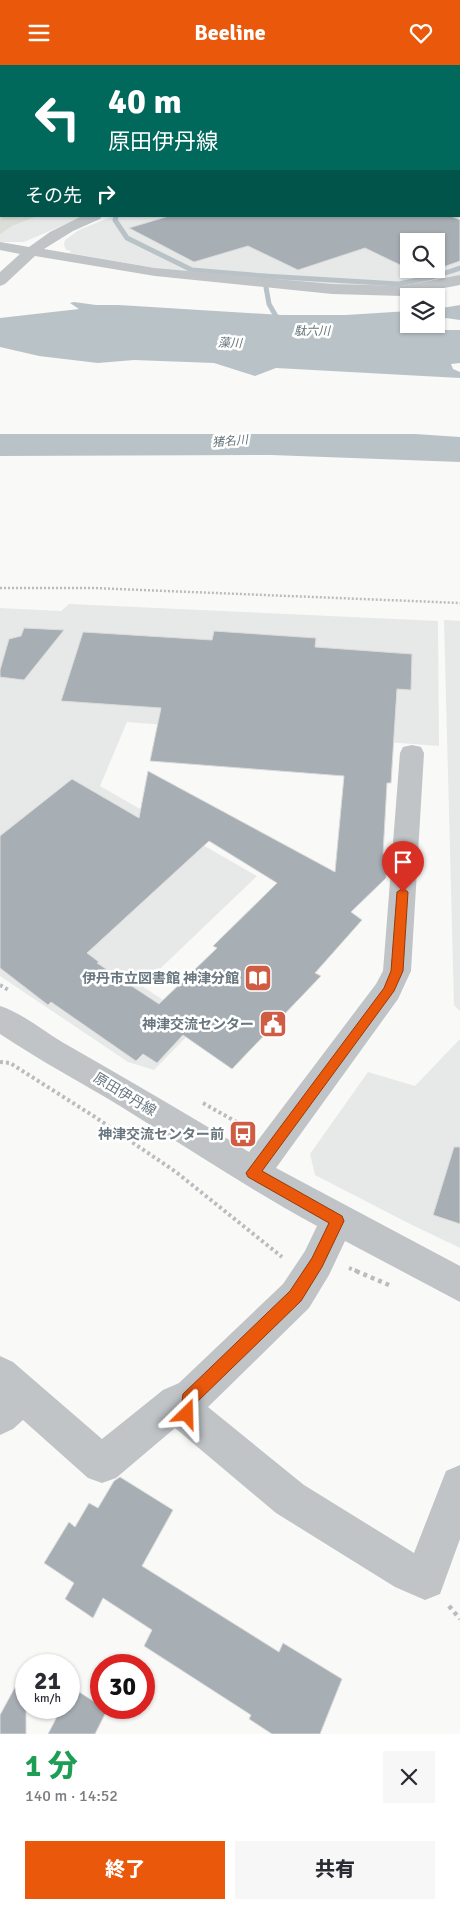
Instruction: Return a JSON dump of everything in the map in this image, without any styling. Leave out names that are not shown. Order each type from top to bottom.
[{"type":"street","points":[[0,281],[32,251],[62,231],[93,217]]},
{"type":"street","points":[[0,246],[185,276],[332,289],[402,291],[460,281]]},
{"type":"street","points":[[253,1173],[388,991],[397,971],[412,753]]},
{"type":"street","name":"原田伊丹線","points":[[0,1018],[34,1041],[130,1096],[253,1173],[337,1221],[460,1285]]},
{"type":"street","points":[[7,1395],[102,1464],[176,1403],[188,1400],[296,1296],[317,1263],[337,1221]]},
{"type":"street","points":[[188,1400],[187,1414],[290,1499],[409,1573],[425,1579],[460,1485]]},
{"type":"path","points":[[0,588],[93,588],[460,603]]},
{"type":"path","points":[[0,1063],[10,1063],[96,1117],[176,1172],[284,1259],[354,1269],[398,1289]]},
{"type":"shaded area","points":[[0,217],[83,217],[24,242],[0,242]]},
{"type":"shaded area","points":[[0,217],[34,217],[12,226],[0,234]]},
{"type":"shaded area","points":[[111,217],[459,217],[460,275],[411,287],[385,289],[178,272],[69,253],[71,251],[66,250],[65,240],[79,230]]},
{"type":"shaded area","points":[[69,604],[438,621],[439,746],[127,722],[100,786],[257,876],[142,986],[199,1024],[154,1070],[128,1062],[0,976],[0,608],[61,611]]},
{"type":"shaded area","points":[[444,620],[460,621],[460,1011],[454,1005]]},
{"type":"shaded area","points":[[460,1039],[460,1248],[315,1175],[310,1154],[368,1072],[415,1086]]},
{"type":"water","points":[[70,303],[282,315],[346,315],[400,312],[400,333],[445,333],[445,330],[460,330],[460,363],[451,364],[453,369],[460,372],[460,378],[276,368],[255,376],[214,363],[134,360],[98,363],[39,356],[0,347],[0,318],[79,309]]},
{"type":"water","points":[[460,305],[460,320],[445,318],[445,308]]},
{"type":"water","name":"猪名川","points":[[0,434],[415,434],[460,437],[460,462],[271,455],[0,456]]},
{"type":"building","points":[[166,217],[453,217],[460,220],[460,261],[445,266],[445,233],[400,233],[400,265],[365,248],[298,270],[248,246],[194,262],[129,228]]},
{"type":"building","points":[[24,628],[64,630],[24,680],[0,677],[0,670],[9,639],[21,636]]},
{"type":"building","points":[[214,631],[316,638],[315,647],[412,654],[411,690],[397,689],[391,783],[387,783],[383,854],[387,855],[386,878],[351,912],[362,920],[315,973],[321,976],[232,1069],[183,1035],[157,1063],[143,1054],[136,1061],[51,1002],[48,1005],[0,968],[0,836],[72,779],[139,818],[148,771],[335,872],[344,776],[150,761],[161,708],[61,701],[83,632],[212,640]],"holes":[[[209,841],[277,883],[213,946],[217,948],[159,1004],[97,963],[99,962],[87,953]]]},
{"type":"building","points":[[454,1147],[460,1147],[460,1224],[433,1215]]},
{"type":"building","points":[[120,1477],[173,1510],[142,1566],[279,1652],[283,1643],[342,1679],[320,1734],[272,1734],[249,1719],[251,1715],[144,1646],[152,1630],[103,1598],[93,1618],[65,1599],[74,1583],[44,1563],[69,1522],[75,1527],[89,1503],[98,1508],[114,1481]]},
{"type":"building","points":[[15,1687],[15,1719],[26,1719],[26,1734],[0,1734],[0,1715]]},
{"type":"building","points":[[80,1693],[90,1699],[90,1719],[102,1719],[95,1734],[48,1734],[56,1719],[80,1719]]},
{"type":"waterway","points":[[116,217],[115,220],[127,238],[192,270],[264,276]]},
{"type":"waterway","points":[[264,276],[399,284],[433,277],[460,268]]},
{"type":"waterway","points":[[264,276],[269,304],[281,325]]},
{"type":"place","name":"伊丹市立図書館 神津分館","points":[[258,978]]},
{"type":"place","name":"神津交流センター","points":[[273,1024]]},
{"type":"place","name":"神津交流センター前","points":[[243,1134]]},
{"type":"route","points":[[187,1414],[188,1400],[296,1296],[317,1263],[337,1221],[253,1173],[394,981],[397,971],[403,892]]},
{"type":"water label","name":"駄六川","points":[[312,331]]},
{"type":"water label","name":"藻川","points":[[230,343]]}]
